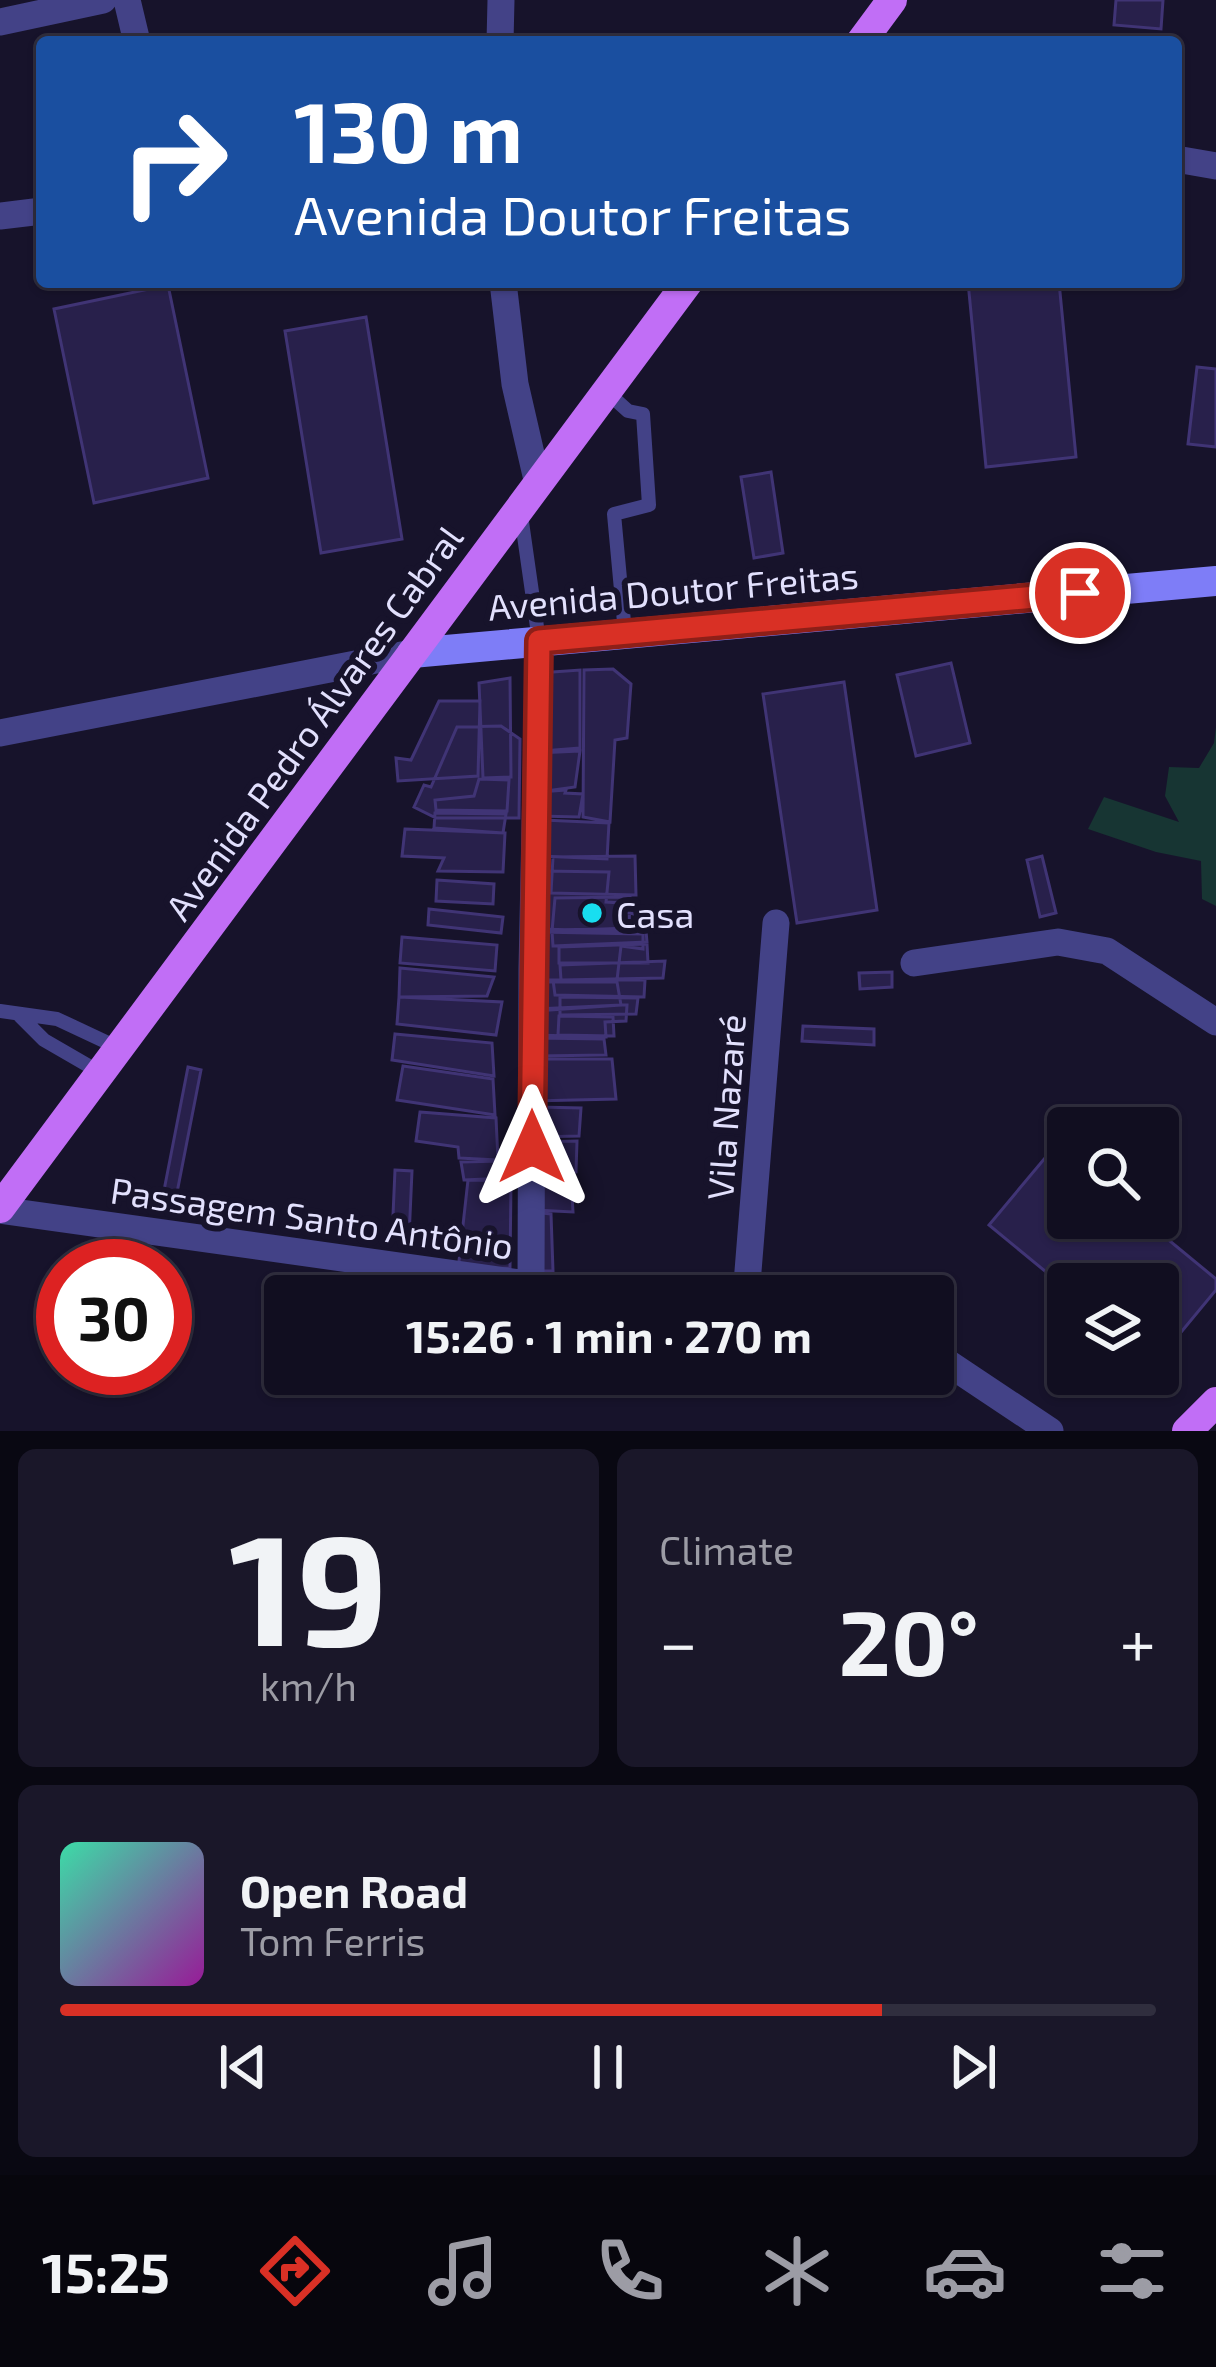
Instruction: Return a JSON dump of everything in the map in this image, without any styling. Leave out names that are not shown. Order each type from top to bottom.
[{"type":"main road","points":[[865,36],[892,0]]},
{"type":"main road","name":"Avenida Pedro Álvares Cabral","points":[[0,1209],[684,288]]},
{"type":"main road","name":"Avenida Doutor Freitas","points":[[412,653],[1216,581]]},
{"type":"main road","points":[[1187,1431],[1216,1402]]},
{"type":"street","points":[[0,22],[103,0]]},
{"type":"street","points":[[128,0],[136,36]]},
{"type":"street","points":[[500,0],[500,36]]},
{"type":"street","points":[[1182,160],[1216,166]]},
{"type":"street","points":[[0,216],[36,212]]},
{"type":"street","points":[[503,288],[529,497]]},
{"type":"street","points":[[531,1275],[539,641]]},
{"type":"street","name":"Avenida Doutor Freitas","points":[[0,733],[412,653]]},
{"type":"street","name":"Vila Nazaré","points":[[748,1275],[776,923]]},
{"type":"street","points":[[914,963],[1058,942],[1107,951],[1216,1022]]},
{"type":"street","name":"Passagem Santo Antônio","points":[[0,1209],[461,1275]]},
{"type":"street","points":[[954,1367],[1050,1431]]},
{"type":"lane","points":[[608,393],[628,411],[643,414],[649,505],[614,514],[626,634]]},
{"type":"lane","points":[[529,497],[539,641]]},
{"type":"lane","points":[[0,1011],[57,1019],[111,1061]]},
{"type":"lane","points":[[18,1014],[44,1040],[111,1061]]},
{"type":"green space","points":[[1216,727],[1216,906],[1202,899],[1201,861],[1156,852],[1088,829],[1104,797],[1179,822],[1165,796],[1169,767],[1199,768],[1214,743]]},
{"type":"building","points":[[1116,0],[1163,0],[1161,29],[1114,25]]},
{"type":"building","points":[[169,288],[208,478],[94,503],[54,309]]},
{"type":"building","points":[[969,288],[1060,288],[1076,457],[986,467]]},
{"type":"building","points":[[366,317],[402,539],[321,553],[285,331]]},
{"type":"building","points":[[1197,367],[1216,369],[1216,447],[1188,444]]},
{"type":"building","points":[[771,472],[783,553],[754,558],[741,477]]},
{"type":"building","points":[[951,663],[970,743],[916,756],[897,675]]},
{"type":"building","points":[[613,669],[631,684],[627,738],[615,740],[610,822],[583,817],[584,670]]},
{"type":"building","points":[[580,670],[580,748],[542,751],[539,673]]},
{"type":"building","points":[[510,678],[511,777],[483,778],[479,683]]},
{"type":"building","points":[[844,682],[877,910],[797,923],[763,694]]},
{"type":"building","points":[[439,701],[480,701],[478,776],[398,781],[396,758],[411,760]]},
{"type":"building","points":[[501,726],[520,739],[519,818],[436,818],[414,807],[424,785],[431,787],[457,727]]},
{"type":"building","points":[[580,751],[575,787],[539,792],[537,753]]},
{"type":"building","points":[[479,779],[509,780],[507,811],[436,810],[435,800],[474,796]]},
{"type":"building","points":[[539,792],[583,794],[579,817],[538,816]]},
{"type":"building","points":[[435,813],[506,814],[503,833],[434,828]]},
{"type":"building","points":[[543,820],[609,823],[607,859],[541,856]]},
{"type":"building","points":[[405,829],[505,833],[503,872],[438,871],[444,858],[402,856]]},
{"type":"building","points":[[635,856],[636,895],[551,893],[553,857]]},
{"type":"building","points":[[1042,856],[1056,913],[1040,917],[1027,860]]},
{"type":"building","points":[[542,871],[609,872],[606,902],[637,904],[634,914],[624,912],[621,931],[536,929]]},
{"type":"building","points":[[437,880],[494,884],[493,904],[436,901]]},
{"type":"building","name":"Casa","points":[[630,897],[629,928],[552,931],[555,898]]},
{"type":"building","points":[[429,909],[503,917],[501,933],[428,925]]},
{"type":"building","points":[[634,928],[634,932],[646,931],[647,942],[553,946],[552,931]]},
{"type":"building","points":[[537,932],[643,934],[643,949],[621,946],[617,980],[535,980]]},
{"type":"building","points":[[402,937],[497,945],[495,971],[400,963]]},
{"type":"building","points":[[647,944],[648,963],[559,963],[559,947]]},
{"type":"building","points":[[665,961],[663,978],[561,980],[560,965]]},
{"type":"building","points":[[400,968],[494,977],[487,996],[399,997]]},
{"type":"building","points":[[892,972],[892,987],[860,989],[859,973]]},
{"type":"building","points":[[553,980],[645,980],[644,997],[555,995]]},
{"type":"building","points":[[535,982],[617,982],[621,1005],[536,1009]]},
{"type":"building","points":[[399,997],[502,1002],[496,1035],[397,1024]]},
{"type":"building","points":[[560,997],[638,998],[636,1014],[560,1015]]},
{"type":"building","points":[[627,1005],[626,1021],[605,1022],[606,1037],[535,1035],[536,1011]]},
{"type":"building","points":[[559,1016],[613,1017],[614,1036],[558,1035]]},
{"type":"building","points":[[803,1026],[874,1029],[874,1045],[802,1041]]},
{"type":"building","points":[[395,1034],[492,1043],[494,1076],[392,1060]]},
{"type":"building","points":[[535,1038],[604,1039],[606,1055],[536,1056]]},
{"type":"building","points":[[532,1059],[612,1059],[616,1099],[532,1101]]},
{"type":"building","points":[[403,1066],[493,1079],[495,1115],[397,1100]]},
{"type":"building","points":[[188,1067],[201,1070],[173,1213],[160,1211]]},
{"type":"building","points":[[537,1107],[581,1108],[579,1136],[535,1137]]},
{"type":"building","points":[[420,1112],[496,1118],[498,1160],[459,1158],[458,1147],[416,1141]]},
{"type":"building","points":[[577,1141],[576,1172],[536,1176],[536,1142]]},
{"type":"building","points":[[1047,1156],[1047,1239],[1167,1239],[1216,1279],[1216,1290],[1179,1335],[1179,1263],[1047,1263],[1047,1273],[989,1225]]},
{"type":"building","points":[[503,1161],[506,1178],[464,1180],[461,1162]]},
{"type":"building","points":[[395,1170],[412,1171],[409,1238],[392,1238]]},
{"type":"building","points":[[571,1177],[573,1212],[535,1210],[536,1179]]},
{"type":"building","points":[[468,1180],[511,1181],[510,1268],[458,1270]]},
{"type":"building","points":[[533,1212],[551,1214],[553,1271],[535,1271]]},
{"type":"place","name":"Casa","points":[[592,913]]},
{"type":"route","points":[[532,1147],[539,641],[1080,593]]}]
